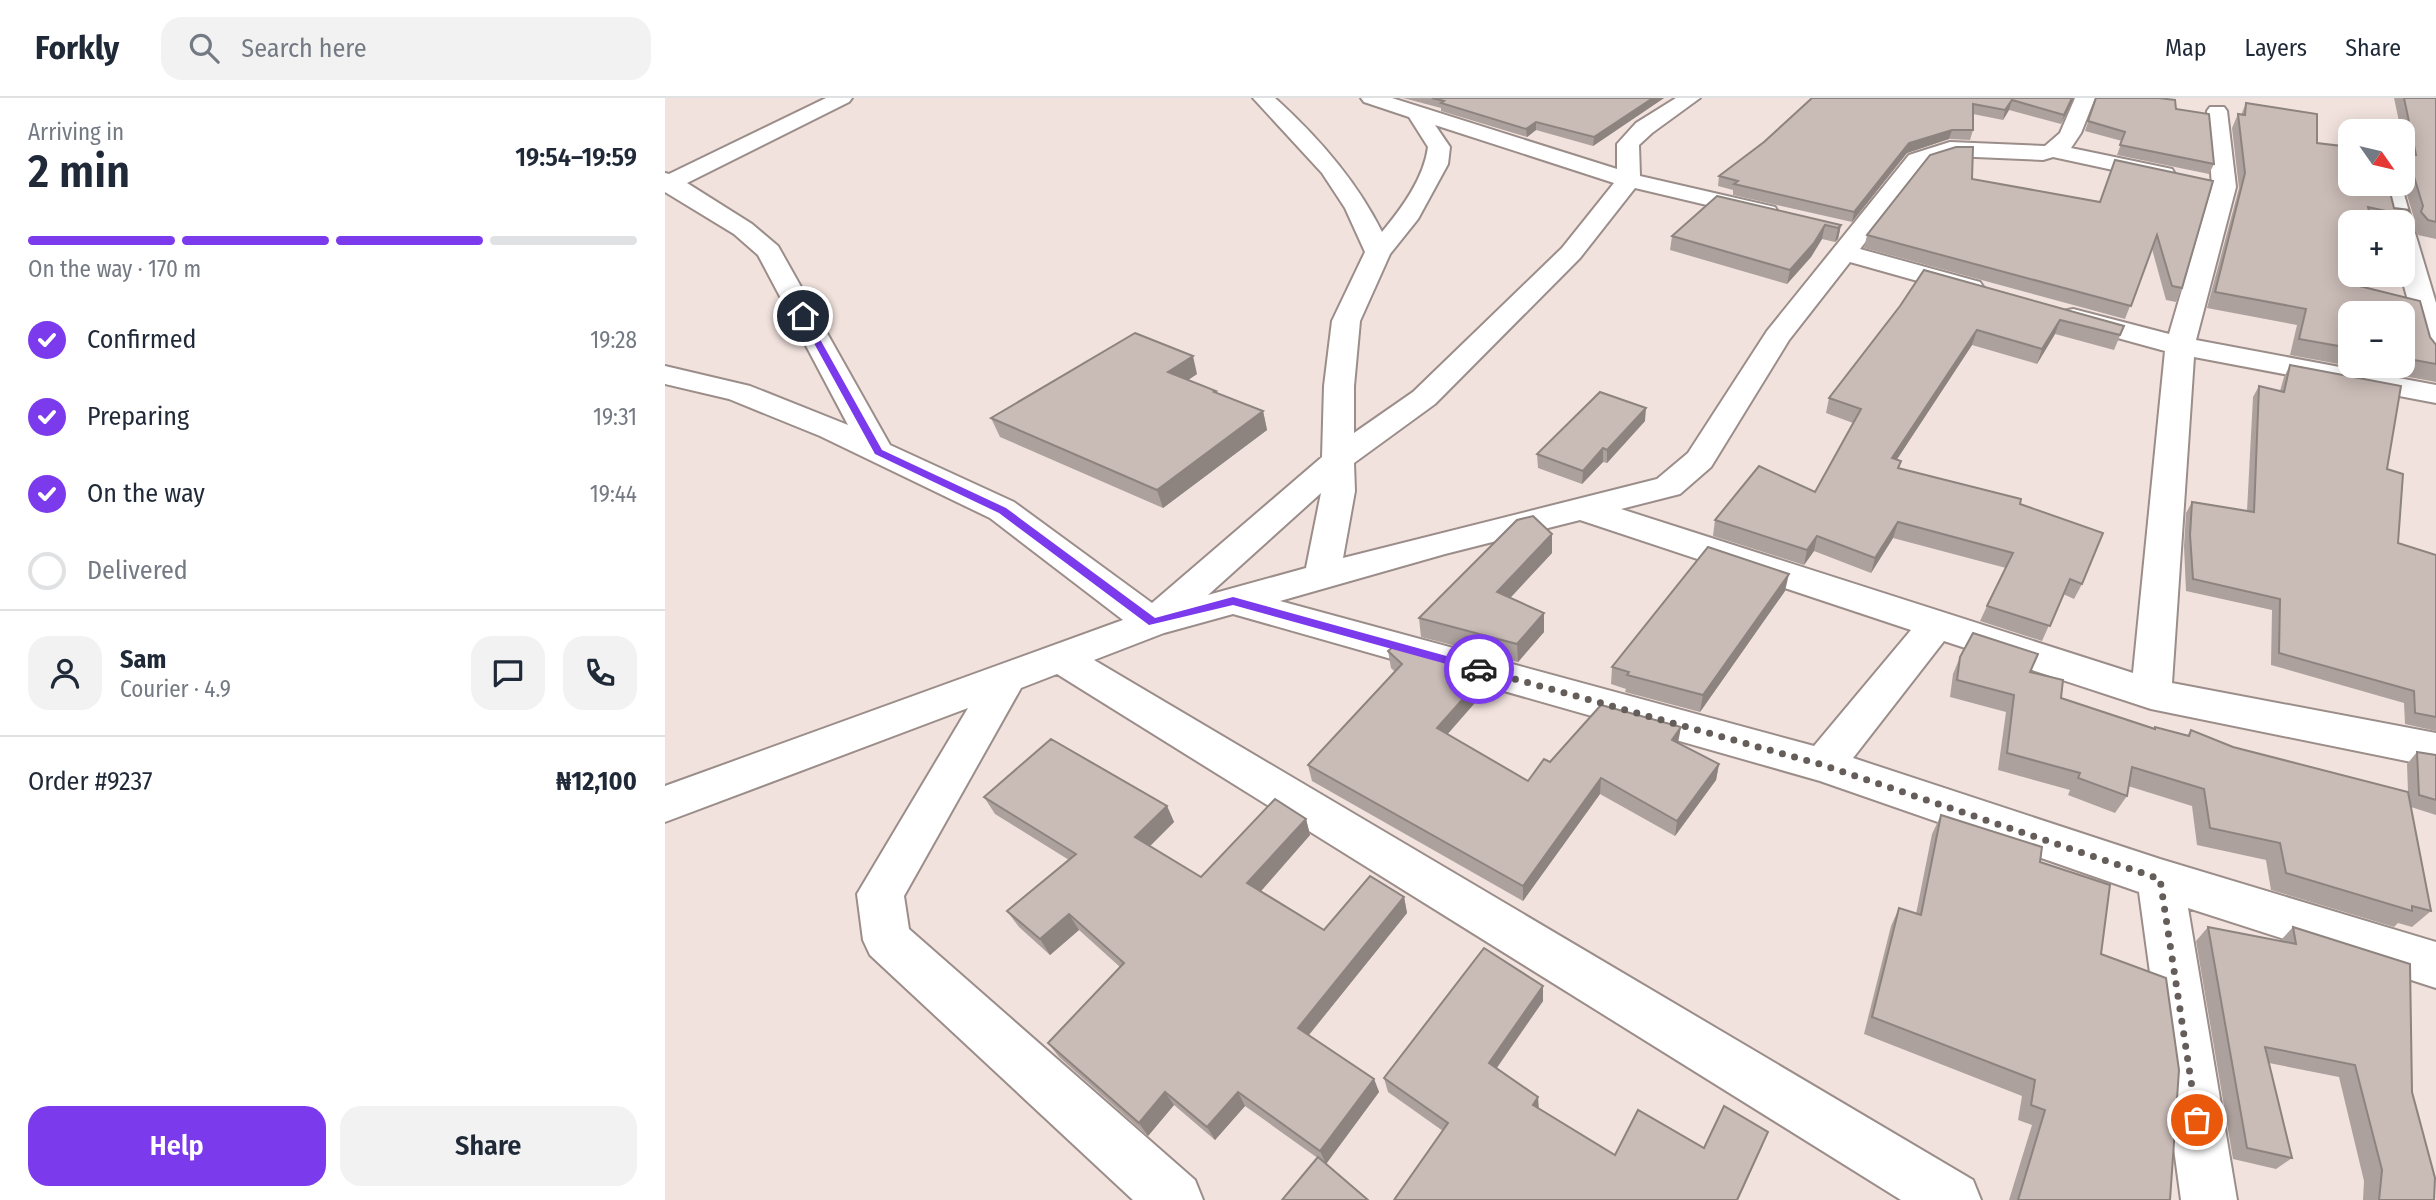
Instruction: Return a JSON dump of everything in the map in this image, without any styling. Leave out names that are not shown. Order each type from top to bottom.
[{"type":"street","points":[[667,182],[842,98]]},
{"type":"street","points":[[1263,98],[1287,120],[1346,185],[1368,224],[1378,252]]},
{"type":"street","points":[[1371,98],[1629,180],[1792,218]]},
{"type":"street","points":[[1153,623],[1338,460],[1424,398],[1571,253],[1629,180],[1628,144],[1644,128],[1690,98]]},
{"type":"street","points":[[2055,151],[2065,145],[2085,98]]},
{"type":"street","points":[[2151,694],[2180,346],[2224,187],[2217,111]]},
{"type":"street","points":[[1322,576],[1338,491],[1339,386],[1346,320],[1378,252],[1406,219],[1437,164],[1439,147],[1416,112]]},
{"type":"street","points":[[665,804],[1153,623],[1322,576],[1668,487],[1700,460],[1777,337],[1846,238],[1917,160],[1931,154],[1950,149],[2043,153],[2055,151],[2224,187]]},
{"type":"street","points":[[667,182],[743,229],[769,251],[878,452]]},
{"type":"street","points":[[1846,238],[1992,294]]},
{"type":"street","points":[[2415,276],[2436,352]]},
{"type":"street","points":[[2046,309],[2180,346],[2436,394]]},
{"type":"street","points":[[665,375],[739,392],[878,452],[1002,510],[1153,623]]},
{"type":"street","points":[[1580,508],[2151,694],[2436,750]]},
{"type":"street","points":[[1233,601],[1823,765],[2160,879],[2436,965]]},
{"type":"street","points":[[1823,765],[1935,625]]},
{"type":"street","points":[[1059,657],[1953,1200]]},
{"type":"street","points":[[1007,675],[880,894],[887,940],[1175,1200]]},
{"type":"street","points":[[2160,879],[2209,1200]]},
{"type":"building","points":[[1432,98],[1653,98],[1594,137],[1536,122],[1526,129]]},
{"type":"building","points":[[1812,98],[2072,98],[2064,115],[2012,100],[2005,110],[1973,104],[1973,130],[1952,130],[1909,143],[1854,212],[1734,184],[1738,181],[1719,176],[1764,142]]},
{"type":"building","points":[[2096,98],[2175,100],[2176,109],[2209,114],[2214,164],[2120,145],[2125,132],[2088,121]]},
{"type":"building","points":[[2404,98],[2436,98],[2436,222],[2428,220],[2421,212],[2423,206],[2415,180],[2415,119],[2408,119]]},
{"type":"building","points":[[2246,103],[2317,114],[2317,143],[2338,146],[2338,196],[2391,196],[2394,208],[2409,210],[2368,207],[2369,210],[2338,210],[2338,287],[2363,287],[2420,301],[2430,337],[2436,345],[2436,364],[2415,360],[2415,301],[2338,301],[2338,346],[2299,339],[2306,309],[2215,292],[2245,173],[2238,114],[2245,115]]},
{"type":"building","points":[[1956,147],[1973,147],[1972,179],[2100,202],[2115,160],[2213,181],[2182,288],[2172,286],[2157,235],[2131,306],[1867,235],[1930,155]]},
{"type":"building","points":[[1717,196],[1841,225],[1838,228],[1825,225],[1814,243],[1790,270],[1672,236]]},
{"type":"building","points":[[1924,270],[2124,326],[2120,335],[2060,320],[2042,349],[1977,330],[1892,458],[1901,461],[1898,468],[2021,499],[2020,504],[2103,533],[2082,584],[2070,579],[2050,626],[1987,606],[2013,553],[1898,522],[1875,558],[1817,536],[1807,550],[1715,520],[1759,466],[1815,492],[1861,409],[1829,398],[1900,306]]},
{"type":"building","points":[[1135,333],[1193,356],[1168,372],[1263,411],[1157,490],[991,418]]},
{"type":"building","points":[[2290,365],[2338,374],[2338,378],[2359,378],[2401,386],[2387,469],[2403,474],[2398,543],[2436,555],[2436,717],[2415,713],[2414,691],[2279,653],[2280,599],[2193,579],[2190,535],[2192,502],[2254,512],[2259,386],[2284,392]]},
{"type":"building","points":[[1600,392],[1646,408],[1607,450],[1603,448],[1583,471],[1537,454]]},
{"type":"building","points":[[1533,516],[1552,534],[1497,592],[1544,613],[1517,644],[1419,618],[1517,520]]},
{"type":"building","points":[[1708,547],[1789,574],[1703,695],[1627,675],[1629,672],[1612,667]]},
{"type":"building","points":[[1973,633],[2038,654],[2030,672],[2063,680],[2061,698],[2155,729],[2189,736],[2191,730],[2233,747],[2408,792],[2431,911],[2412,906],[2412,911],[2286,873],[2280,843],[2210,828],[2204,789],[2132,767],[2127,796],[2078,778],[2080,773],[2007,753],[2014,695],[1957,680],[1960,657]]},
{"type":"building","points":[[1393,647],[1486,673],[1437,728],[1528,781],[1544,759],[1550,762],[1601,705],[1681,727],[1672,740],[1719,764],[1677,821],[1601,778],[1523,886],[1308,765],[1402,664],[1388,651]]},
{"type":"building","points":[[1051,739],[1167,806],[1135,837],[1201,877],[1275,799],[1306,819],[1247,883],[1324,930],[1370,876],[1404,897],[1298,1028],[1374,1079],[1320,1151],[1238,1092],[1207,1127],[1165,1092],[1139,1123],[1048,1043],[1124,963],[1069,914],[1040,939],[1007,911],[1076,854],[984,797]]},
{"type":"building","points":[[2417,752],[2436,755],[2436,800],[2419,795]]},
{"type":"building","points":[[1941,815],[2042,847],[2040,862],[2110,885],[2101,954],[2166,978],[2179,1070],[2170,1200],[2018,1200],[2045,1110],[2031,1105],[2035,1080],[1872,1017],[1899,908],[1921,915]]},
{"type":"building","points":[[2208,927],[2296,944],[2293,927],[2410,964],[2412,1092],[2435,1178],[2434,1200],[2379,1200],[2382,1170],[2355,1065],[2265,1047],[2292,1158],[2247,1148]]},
{"type":"building","points":[[1484,948],[1543,986],[1489,1063],[1538,1097],[1533,1105],[1615,1155],[1638,1110],[1704,1148],[1724,1106],[1768,1132],[1737,1200],[1394,1200],[1448,1123],[1384,1078]]},
{"type":"building","points":[[1318,1157],[1368,1200],[1282,1200]]},
{"type":"way so far","points":[[1479,669],[1823,765],[2160,879],[2197,1120]]},
{"type":"route","points":[[803,316],[878,452],[1002,510],[1153,623],[1233,601],[1479,669]]}]
